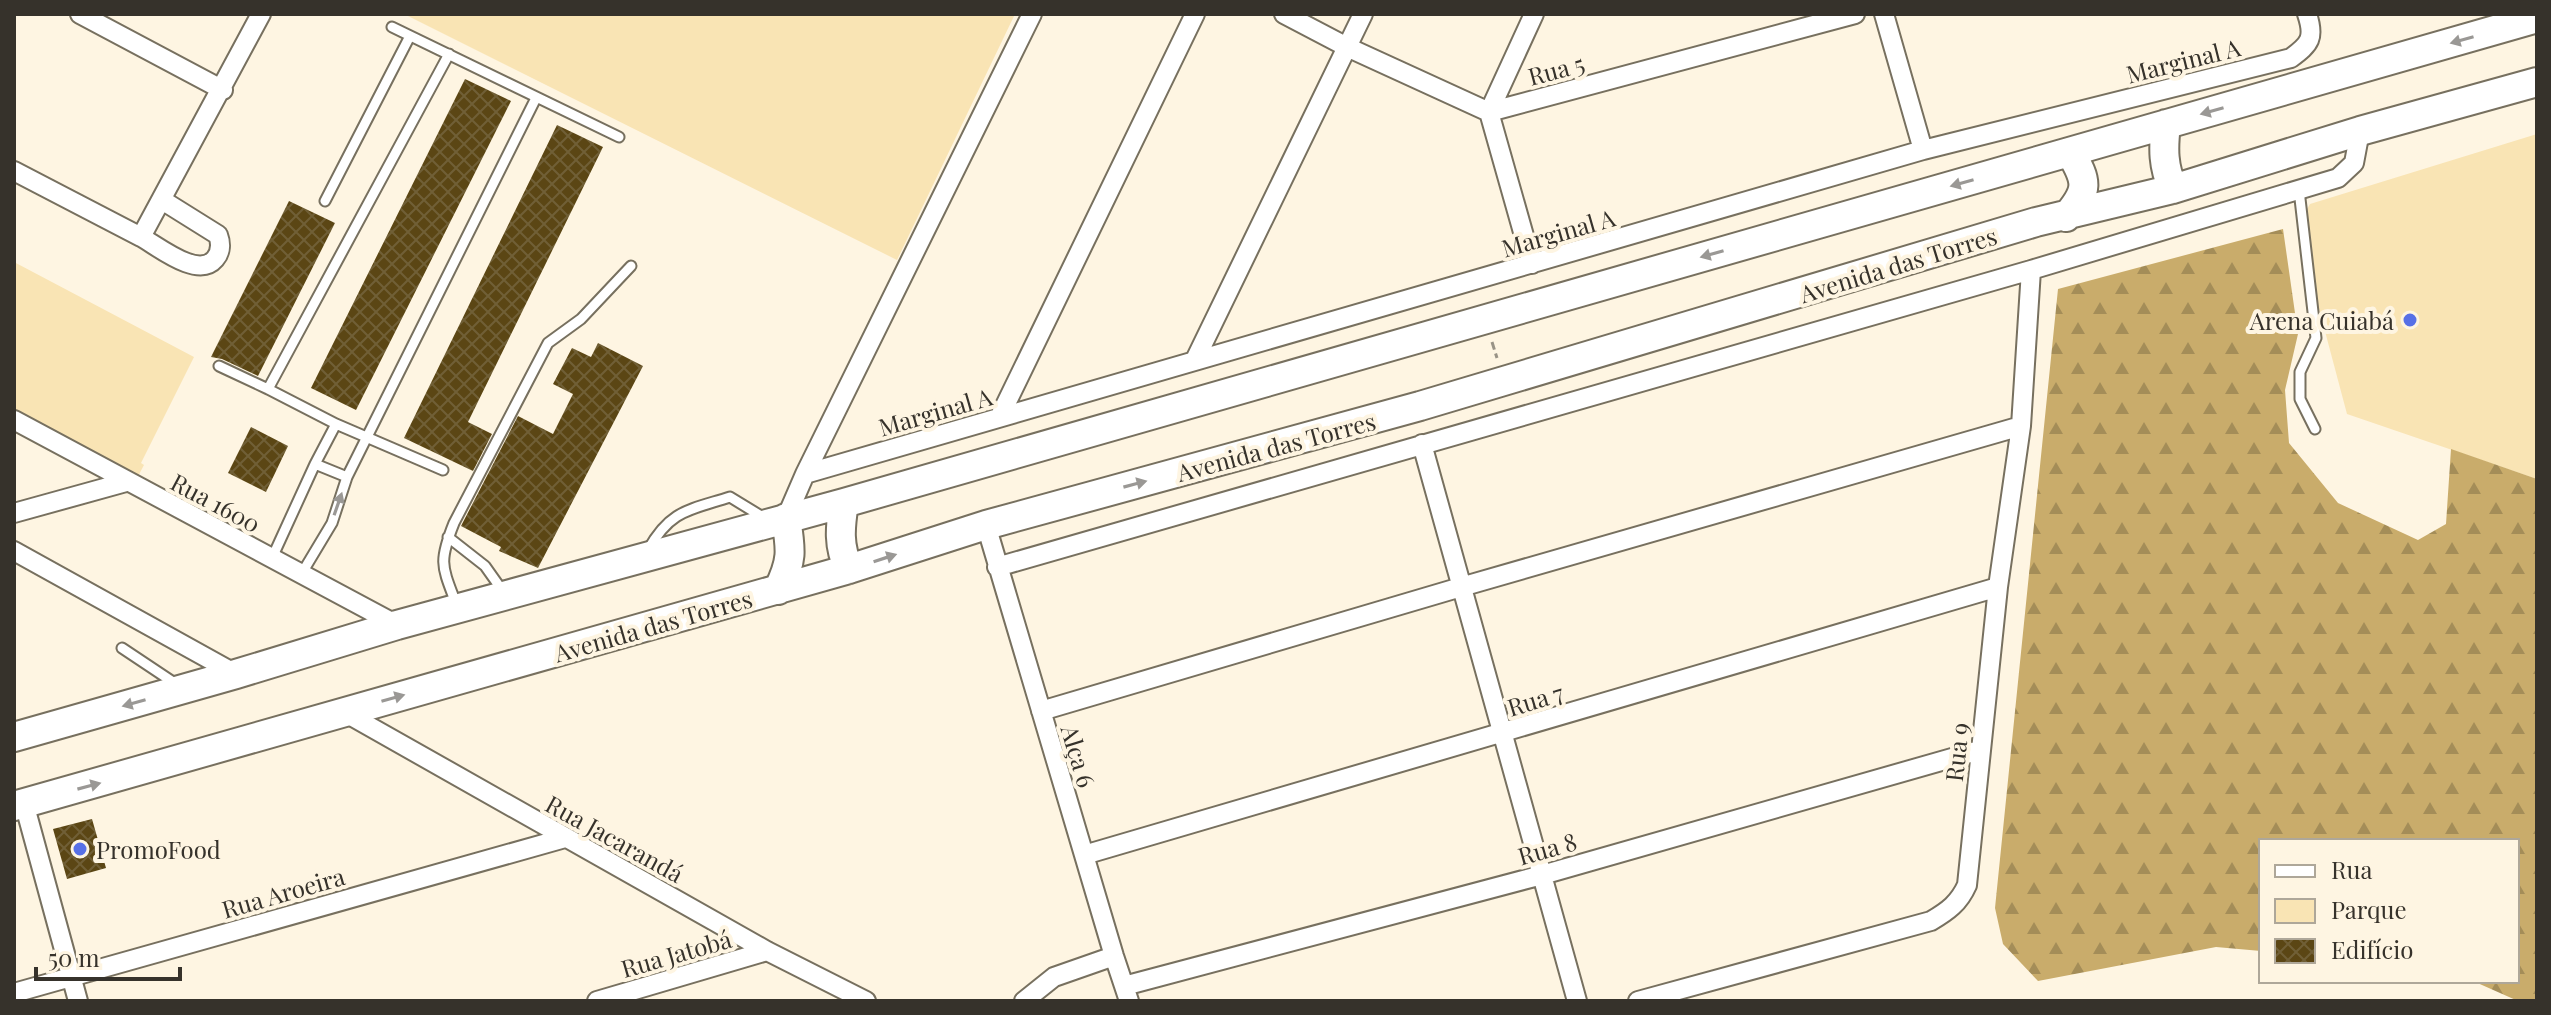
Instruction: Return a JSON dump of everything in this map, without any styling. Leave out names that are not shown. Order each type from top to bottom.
[{"type":"main road","points":[[14,737],[397,625],[844,503],[2537,18]]},
{"type":"main road","name":"Avenida das Torres","points":[[19,805],[778,590],[986,525],[1504,381],[2036,222],[2173,189],[2360,131],[2537,82]]},
{"type":"main road","points":[[2166,124],[2164,168],[2173,189]]},
{"type":"main road","points":[[2066,217],[2085,188],[2083,173],[2070,152]]},
{"type":"main road","points":[[844,503],[839,531],[841,550],[849,569]]},
{"type":"main road","points":[[778,520],[791,552],[778,590]]},
{"type":"street","points":[[80,14],[223,90]]},
{"type":"street","points":[[141,237],[223,90],[261,14]]},
{"type":"street","points":[[778,520],[805,474],[1032,14]]},
{"type":"street","points":[[1000,416],[1195,14]]},
{"type":"street","points":[[1284,14],[1347,47],[1489,112]]},
{"type":"street","points":[[1195,360],[1363,14]]},
{"type":"street","points":[[1532,264],[1489,112],[1534,14]]},
{"type":"street","name":"Rua 5","points":[[1489,112],[1855,14]]},
{"type":"street","points":[[1884,14],[1923,150]]},
{"type":"street","name":"Marginal A","points":[[805,474],[1923,150],[2291,58],[2307,46],[2310,22]]},
{"type":"street","points":[[997,567],[2031,270],[2338,178],[2354,163],[2360,131]]},
{"type":"street","points":[[14,171],[190,264],[201,267],[212,262],[218,254],[218,235],[162,200]]},
{"type":"street","name":"Rua 9","points":[[1638,1001],[1931,921],[1950,910],[1961,898],[1967,885],[1998,587],[2021,426],[2031,270]]},
{"type":"street","name":"Rua 1600","points":[[14,420],[397,625]]},
{"type":"street","points":[[1041,711],[2021,426]]},
{"type":"street","points":[[1422,444],[1577,1001]]},
{"type":"street","points":[[14,513],[126,482]]},
{"type":"street","name":"Alça 6","points":[[986,525],[1127,994]]},
{"type":"street","points":[[14,551],[236,674]]},
{"type":"street","name":"Rua 7","points":[[1084,855],[1998,587]]},
{"type":"street","name":"Rua Jacarandá","points":[[344,712],[767,951],[866,1001]]},
{"type":"street","name":"Rua 8","points":[[1127,994],[1980,750]]},
{"type":"street","points":[[19,805],[78,1001]]},
{"type":"street","name":"Rua Aroeira","points":[[14,993],[565,838]]},
{"type":"street","name":"Rua Jatobá","points":[[597,1001],[767,951]]},
{"type":"street","points":[[1024,1001],[1054,977],[1114,956]]},
{"type":"lane","points":[[392,27],[619,137]]},
{"type":"lane","points":[[325,201],[410,36]]},
{"type":"lane","points":[[268,389],[449,54]]},
{"type":"lane","points":[[302,573],[332,523],[347,477],[536,98]]},
{"type":"lane","points":[[2299,190],[2316,338],[2300,372],[2300,399],[2315,429]]},
{"type":"lane","points":[[458,608],[442,567],[448,537],[548,343],[581,319],[631,266]]},
{"type":"lane","points":[[219,366],[336,424],[443,470]]},
{"type":"lane","points":[[272,558],[336,424]]},
{"type":"lane","points":[[315,464],[347,477]]},
{"type":"lane","points":[[448,537],[485,566],[506,595]]},
{"type":"lane","points":[[122,648],[184,689]]},
{"type":"path","points":[[1485,319],[1504,381]]},
{"type":"green space","points":[[404,14],[1015,14],[897,260]]},
{"type":"green space","name":"Arena Cuiabá","points":[[2537,134],[2537,479],[2347,414],[2297,226],[2310,204]]},
{"type":"green space","points":[[2283,229],[2298,334],[2285,390],[2289,443],[2338,503],[2418,540],[2446,524],[2451,449],[2537,479],[2537,1001],[2518,1001],[2478,983],[2519,983],[2519,839],[2259,839],[2259,951],[2216,947],[2038,981],[2003,944],[1995,908],[2058,289]]},
{"type":"green space","points":[[14,262],[194,357],[141,463],[144,465],[135,482],[14,416]]},
{"type":"building","points":[[465,79],[511,101],[356,410],[311,388]]},
{"type":"building","points":[[557,125],[603,147],[468,422],[492,434],[473,471],[404,438]]},
{"type":"building","points":[[289,201],[335,223],[258,376],[211,357]]},
{"type":"building","points":[[598,343],[643,366],[538,568],[499,551],[501,547],[461,526],[518,416],[553,434],[573,394],[553,384],[572,348],[591,357]]},
{"type":"building","points":[[251,427],[288,446],[266,492],[228,473]]},
{"type":"building","name":"PromoFood","points":[[92,819],[106,868],[67,879],[53,829]]},
{"type":"place","name":"Arena Cuiabá","points":[[2410,320]]},
{"type":"place","name":"PromoFood","points":[[80,849]]}]
